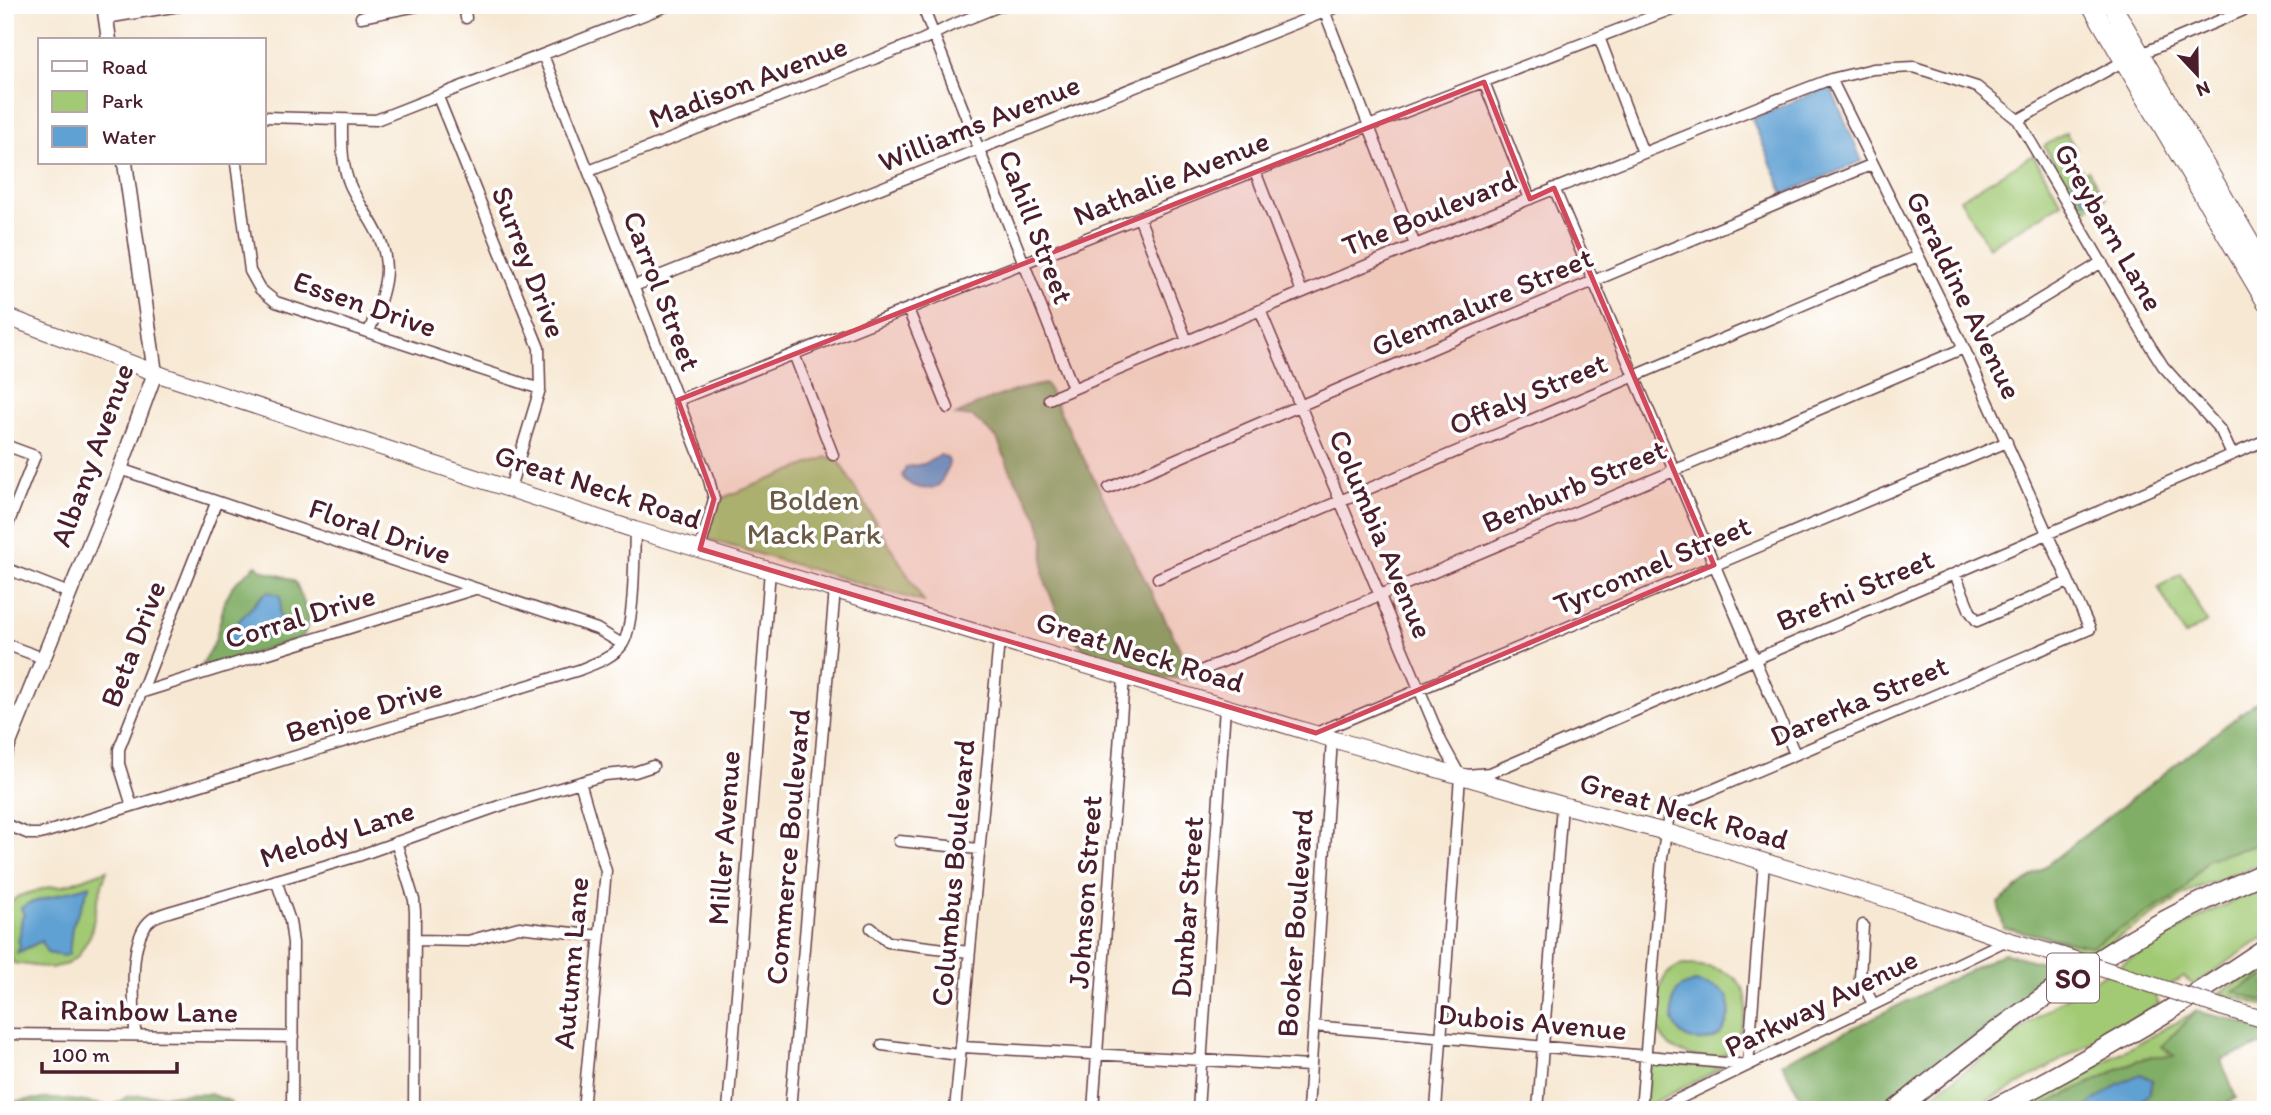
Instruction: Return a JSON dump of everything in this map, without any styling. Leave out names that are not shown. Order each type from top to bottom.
[{"type":"highway","name":"SO","points":[[1896,1110],[2001,1028],[2121,946],[2175,916],[2266,872]]},
{"type":"highway","name":"SO","points":[[1992,1110],[2122,1040],[2266,948]]},
{"type":"highway","points":[[2238,967],[2266,956]]},
{"type":"main road","points":[[2091,5],[2132,57],[2232,228],[2266,302]]},
{"type":"main road","points":[[2112,5],[2132,57]]},
{"type":"main road","points":[[2232,228],[2266,270]]},
{"type":"main road","name":"Great Neck Road","points":[[5,316],[155,373],[635,530],[1332,739],[1666,832],[1904,904],[2007,940],[2053,952],[2266,1020]]},
{"type":"street","points":[[109,38],[105,12],[185,5]]},
{"type":"street","points":[[361,17],[422,5]]},
{"type":"street","points":[[464,5],[466,18]]},
{"type":"street","points":[[266,117],[376,120],[670,5]]},
{"type":"street","name":"Cahill Street","points":[[922,5],[1073,388]]},
{"type":"street","name":"Madison Avenue","points":[[589,171],[1002,5]]},
{"type":"street","name":"Williams Avenue","points":[[634,286],[1323,9],[1342,5]]},
{"type":"street","name":"Nathalie Avenue","points":[[678,400],[1682,5]]},
{"type":"street","name":"Greybarn Lane","points":[[2232,455],[2221,431],[2163,366],[2018,120],[2132,57],[2256,5]]},
{"type":"street","points":[[1323,9],[1415,245]]},
{"type":"street","points":[[1599,37],[1643,153]]},
{"type":"street","name":"Carrol Street","points":[[543,55],[709,480],[714,499],[700,549]]},
{"type":"street","name":"The Boulevard","points":[[1049,399],[1415,245],[1831,79],[1873,69],[1919,66],[1977,87],[2018,120]]},
{"type":"street","name":"Geraldine Avenue","points":[[1831,79],[1964,348],[2090,629]]},
{"type":"street","points":[[1484,82],[1530,199]]},
{"type":"street","name":"Surrey Drive","points":[[438,97],[539,348],[540,389],[510,488]]},
{"type":"street","points":[[342,120],[342,159],[349,183],[382,240],[386,269],[369,332]]},
{"type":"street","name":"Albany Avenue","points":[[6,749],[120,469],[155,373],[125,164]]},
{"type":"street","name":"Essen Drive","points":[[236,164],[250,271],[260,289],[276,302],[540,389]]},
{"type":"street","name":"Glenmalure Street","points":[[1109,488],[1873,164]]},
{"type":"street","points":[[1255,171],[1302,292]]},
{"type":"street","points":[[1555,188],[1795,754]]},
{"type":"street","points":[[1139,217],[1187,341]]},
{"type":"street","name":"Offaly Street","points":[[1157,578],[1918,256]]},
{"type":"street","points":[[1983,334],[2102,262]]},
{"type":"street","points":[[908,309],[948,408]]},
{"type":"street","name":"Columbia Avenue","points":[[1260,310],[1442,745],[1460,776]]},
{"type":"street","name":"Benburb Street","points":[[1203,670],[1964,348]]},
{"type":"street","points":[[794,354],[833,455]]},
{"type":"street","name":"Brefni Street","points":[[1460,776],[1490,773],[2266,440]]},
{"type":"street","name":"Tyrconnel Street","points":[[1316,733],[2007,442]]},
{"type":"street","points":[[5,445],[35,456],[5,532]]},
{"type":"street","name":"Floral Drive","points":[[120,469],[597,629],[622,644]]},
{"type":"street","name":"Beta Drive","points":[[132,806],[119,764],[119,750],[216,503]]},
{"type":"street","points":[[622,644],[629,622],[635,530]]},
{"type":"street","points":[[5,568],[69,593]]},
{"type":"street","name":"Miller Avenue","points":[[728,1110],[770,570]]},
{"type":"street","points":[[1955,574],[1969,611],[1977,621],[2068,582]]},
{"type":"street","name":"Corral Drive","points":[[140,692],[475,589]]},
{"type":"street","name":"Commerce Boulevard","points":[[790,1110],[835,589]]},
{"type":"street","name":"Darerka Street","points":[[1666,832],[1670,808],[2090,629]]},
{"type":"street","name":"Columbus Boulevard","points":[[955,1110],[999,640]]},
{"type":"street","points":[[5,644],[43,658]]},
{"type":"street","name":"Benjoe Drive","points":[[5,824],[29,834],[40,834],[579,670],[604,659],[622,644]]},
{"type":"street","name":"Johnson Street","points":[[1093,1110],[1124,678]]},
{"type":"street","name":"Dunbar Street","points":[[1198,1110],[1225,707]]},
{"type":"street","name":"Booker Boulevard","points":[[1308,1110],[1332,739]]},
{"type":"street","name":"Melody Lane","points":[[135,1034],[135,950],[139,934],[152,919],[358,856],[502,805],[605,775],[635,772],[653,765]]},
{"type":"street","points":[[1436,1110],[1460,776]]},
{"type":"street","name":"Autumn Lane","points":[[580,782],[606,871],[583,1110]]},
{"type":"street","points":[[1538,1110],[1562,805]]},
{"type":"street","points":[[1641,1110],[1666,832]]},
{"type":"street","points":[[899,841],[979,849]]},
{"type":"street","points":[[396,842],[414,900],[414,1110]]},
{"type":"street","points":[[1748,1065],[1764,862]]},
{"type":"street","points":[[276,880],[290,921],[293,943],[292,1110]]},
{"type":"street","points":[[1863,925],[1860,978],[1873,1004]]},
{"type":"street","points":[[415,940],[468,941],[519,927],[600,936]]},
{"type":"street","points":[[871,928],[888,942],[969,952]]},
{"type":"street","name":"Parkway Avenue","points":[[1656,1110],[2007,940]]},
{"type":"street","name":"Dubois Avenue","points":[[1313,1026],[1748,1065]]},
{"type":"street","name":"Rainbow Lane","points":[[5,1034],[293,1037]]},
{"type":"street","points":[[882,1045],[960,1051],[1098,1054],[1310,1066]]},
{"type":"highlighted area","points":[[1484,82],[1530,199],[1554,188],[1714,565],[1316,733],[700,549],[714,499],[678,400]]},
{"type":"green space","points":[[2066,133],[2076,150],[2071,153],[2083,173],[2088,170],[2105,198],[2082,211],[2044,146]]},
{"type":"green space","points":[[2033,155],[2062,203],[1989,247],[1960,199]]},
{"type":"green space","points":[[1046,384],[1194,679],[1144,677],[1092,658],[1068,632],[1059,617],[1043,576],[1044,539],[1037,516],[1011,472],[997,438],[973,417],[956,415],[1000,396]]},
{"type":"green space","name":"Bolden Mack Park","points":[[827,457],[838,460],[924,602],[707,539],[717,500]]},
{"type":"green space","points":[[256,565],[296,583],[307,618],[302,637],[212,667],[201,667],[215,641],[225,601],[233,585]]},
{"type":"green space","points":[[2181,574],[2207,622],[2185,635],[2158,587]]},
{"type":"green space","points":[[2266,694],[2266,842],[2208,859],[2181,893],[2091,946],[2004,928],[1998,903]]},
{"type":"green space","points":[[2266,842],[2266,862],[2194,889],[2092,954],[2041,936],[2091,946],[2181,893],[2208,859]]},
{"type":"green space","points":[[107,870],[97,901],[91,934],[78,956],[67,964],[51,968],[13,963],[8,946],[10,903],[19,896],[49,887],[63,886]]},
{"type":"green space","points":[[2266,886],[2266,936],[2193,985],[2184,976],[2155,996],[2159,1004],[1968,1110],[1912,1110],[2061,1000],[2209,912]]},
{"type":"green space","points":[[2004,953],[2069,970],[1873,1110],[1784,1110],[1801,1097],[1782,1063]]},
{"type":"green space","points":[[1682,965],[1718,970],[1741,984],[1747,1009],[1743,1026],[1734,1045],[1722,1056],[1704,1058],[1677,1050],[1665,1041],[1656,1026],[1654,1012],[1662,983],[1669,972]]},
{"type":"green space","points":[[2266,965],[2266,1006],[2219,993]]},
{"type":"green space","points":[[2266,976],[2266,1002],[2233,991]]},
{"type":"green space","points":[[2197,1011],[2162,1046],[2175,1056],[2153,1056],[2136,1061],[2034,1110],[2016,1110]]},
{"type":"green space","points":[[2197,1011],[2266,1032],[2266,1043],[2221,1060],[2236,1098],[2212,1110],[2034,1110],[2136,1061],[2153,1056],[2174,1056],[2162,1046]]},
{"type":"green space","points":[[1650,1062],[1724,1067],[1645,1107]]},
{"type":"green space","points":[[210,1094],[230,1101],[233,1110],[5,1110],[12,1102],[37,1099],[74,1100],[111,1107],[128,1096]]},
{"type":"water","points":[[1830,86],[1862,161],[1784,194],[1752,119]]},
{"type":"water","points":[[2078,171],[2093,197],[2085,202],[2070,175]]},
{"type":"water","points":[[940,455],[949,461],[939,485],[919,488],[902,476],[906,467],[924,464]]},
{"type":"water","points":[[268,592],[279,595],[279,615],[286,627],[264,638],[223,644],[235,625]]},
{"type":"water","points":[[90,885],[72,927],[69,954],[64,956],[47,953],[42,941],[17,953],[24,915],[21,908]]},
{"type":"water","points":[[1695,982],[1721,990],[1729,999],[1730,1006],[1725,1027],[1720,1034],[1700,1041],[1689,1039],[1680,1033],[1674,1023],[1672,1010],[1676,992]]},
{"type":"water","points":[[2140,1074],[2153,1080],[2150,1093],[2133,1108],[2082,1110],[2118,1084]]}]
